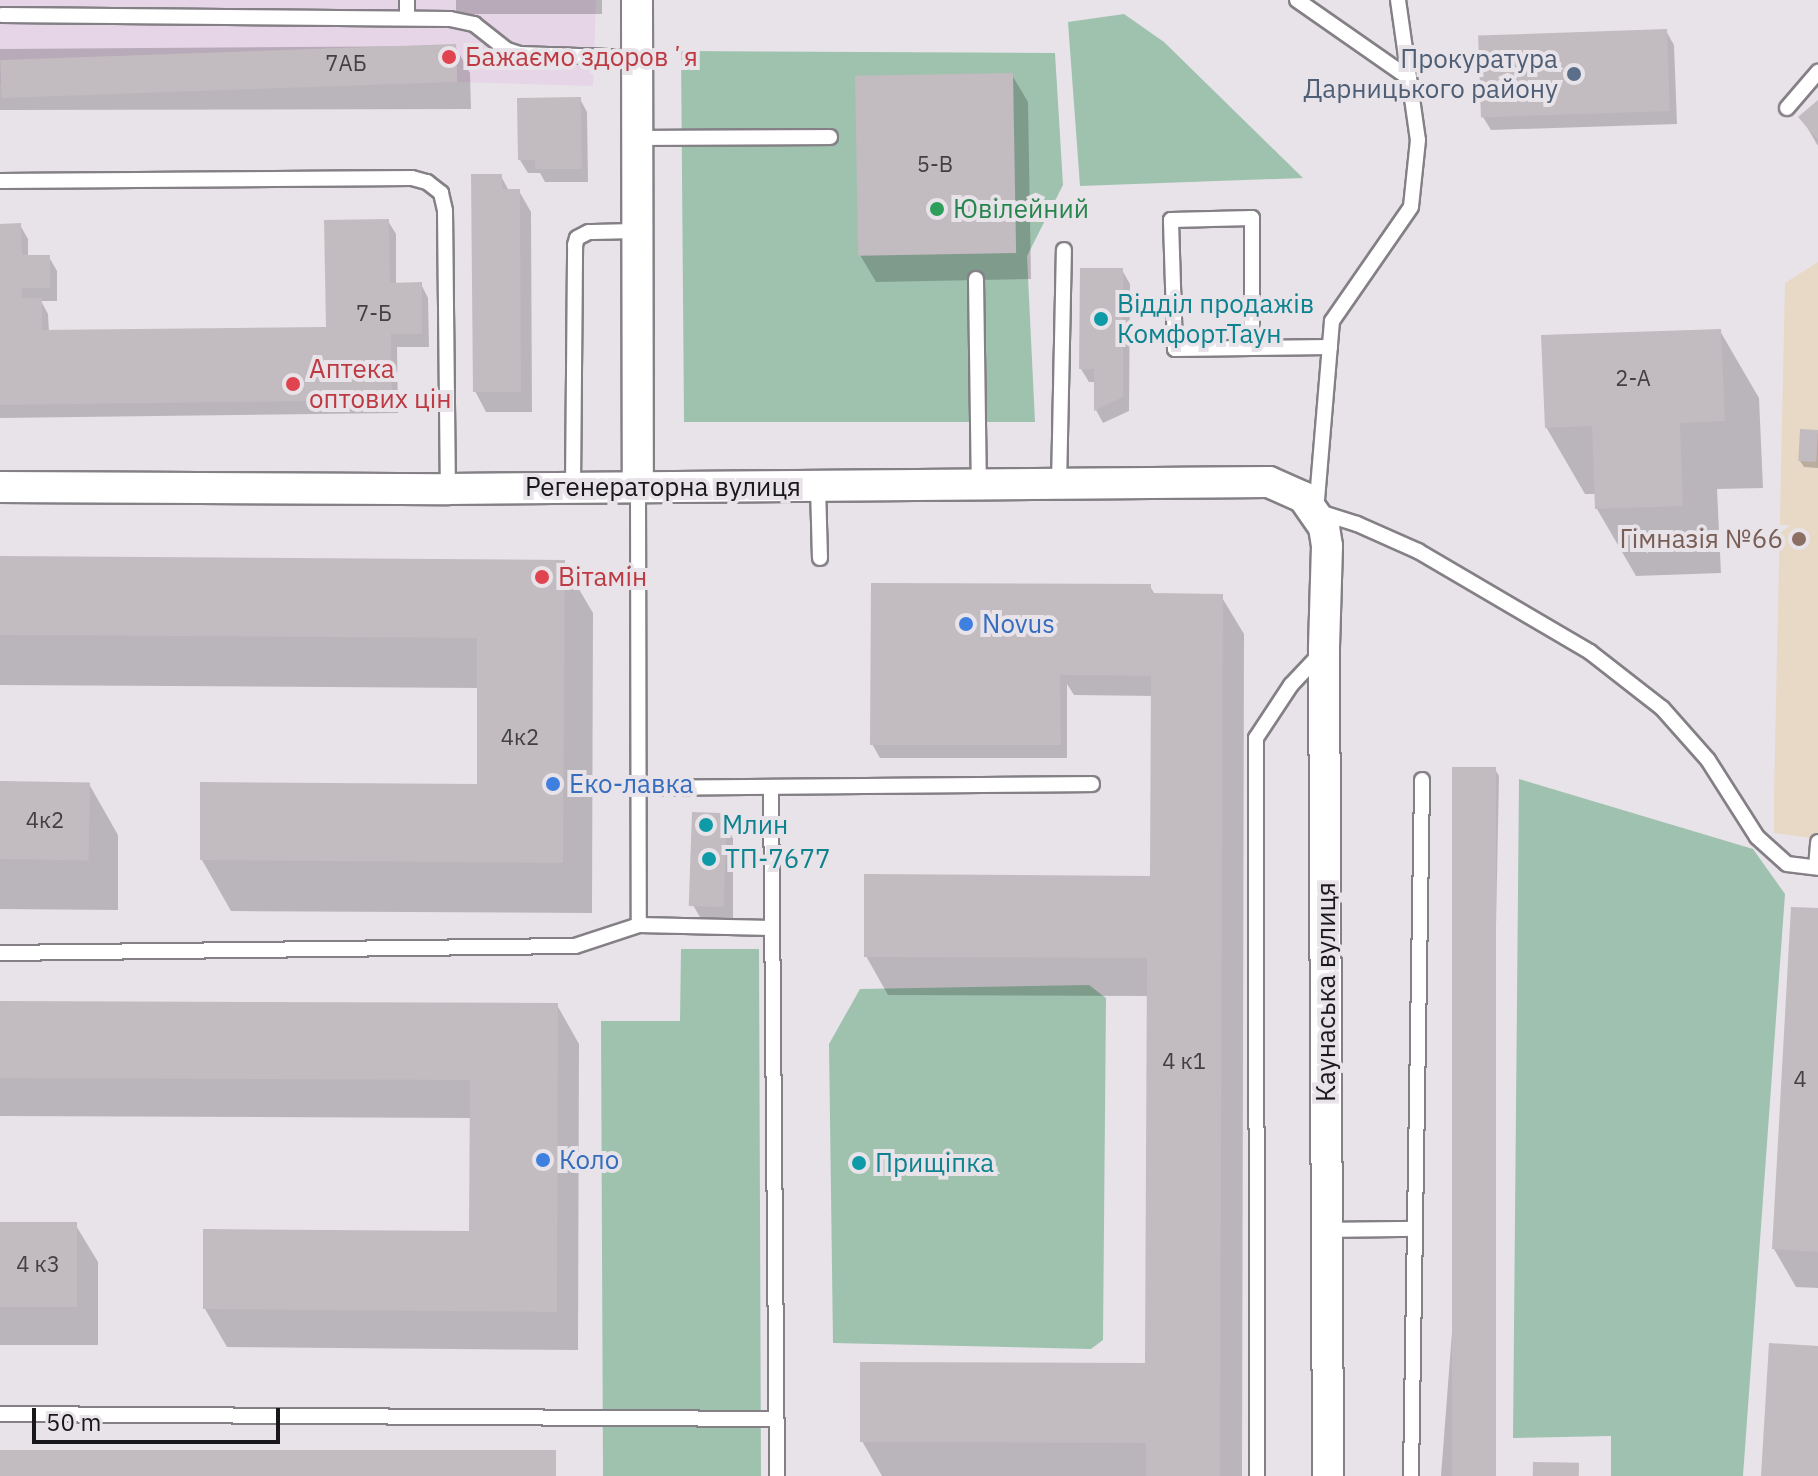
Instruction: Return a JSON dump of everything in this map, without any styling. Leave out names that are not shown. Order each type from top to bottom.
[{"type":"street","points":[[637,0],[638,488]]},
{"type":"street","name":"Регенераторна вулиця","points":[[0,487],[448,489],[1269,482],[1287,487],[1316,511]]},
{"type":"street","name":"Каунаська вулиця","points":[[1316,511],[1324,527],[1327,546],[1324,650],[1328,1476]]},
{"type":"lane","points":[[407,0],[407,18]]},
{"type":"lane","points":[[1297,0],[1409,78]]},
{"type":"lane","points":[[1398,0],[1418,140],[1411,207],[1332,321],[1316,511],[1418,551],[1590,652],[1662,708],[1708,760],[1757,837],[1787,864],[1817,868],[1818,842]]},
{"type":"lane","points":[[2,15],[450,19],[474,24],[507,50],[519,54],[638,58]]},
{"type":"lane","points":[[1787,108],[1818,72]]},
{"type":"lane","points":[[638,138],[830,137]]},
{"type":"lane","points":[[0,181],[412,178],[427,182],[441,193],[445,211],[448,489]]},
{"type":"lane","points":[[1252,348],[1252,218],[1171,220],[1175,349],[1330,347]]},
{"type":"lane","points":[[573,487],[575,245],[577,238],[589,232],[638,231]]},
{"type":"lane","points":[[1059,485],[1064,250]]},
{"type":"lane","points":[[976,279],[979,486]]},
{"type":"lane","points":[[818,487],[820,558]]},
{"type":"lane","points":[[638,488],[641,593],[637,788],[639,925]]},
{"type":"lane","points":[[1257,1476],[1256,738],[1291,685],[1324,650]]},
{"type":"lane","points":[[1411,1476],[1422,780]]},
{"type":"lane","points":[[637,788],[1092,784]]},
{"type":"lane","points":[[771,788],[777,1476]]},
{"type":"lane","points":[[0,953],[575,946],[639,925],[772,928]]},
{"type":"lane","points":[[1327,1230],[1414,1229]]},
{"type":"lane","points":[[0,1414],[776,1419]]},
{"type":"shaded area","points":[[0,0],[596,0],[593,86],[457,82],[0,83]]},
{"type":"shaded area","name":"Гімназія №66","points":[[1818,262],[1818,839],[1774,833],[1774,796],[1785,283]]},
{"type":"green space","points":[[1124,14],[1164,42],[1303,178],[1080,186],[1068,22]]},
{"type":"green space","points":[[681,51],[1055,53],[1063,185],[1027,256],[1035,422],[684,422]]},
{"type":"green space","points":[[1519,779],[1753,849],[1785,894],[1743,1476],[1611,1476],[1611,1436],[1513,1438]]},
{"type":"green space","points":[[681,949],[759,949],[761,1476],[603,1476],[601,1021],[680,1021]]},
{"type":"green space","points":[[1089,985],[1106,998],[1103,1340],[1091,1349],[833,1343],[829,1044],[860,989]]},
{"type":"building","name":"Прокуратура Дарницького району","points":[[1667,29],[1670,111],[1481,118],[1478,36]]},
{"type":"building","points":[[456,44],[457,82],[2,98],[0,60]]},
{"type":"building","points":[[1013,73],[1016,253],[858,256],[855,76]]},
{"type":"building","points":[[581,97],[582,169],[535,169],[535,160],[518,160],[517,98]]},
{"type":"building","points":[[1818,100],[1818,140],[1798,117]]},
{"type":"building","points":[[471,174],[502,174],[502,189],[520,189],[521,392],[473,392]]},
{"type":"building","points":[[389,219],[390,283],[422,282],[422,334],[391,334],[392,400],[0,405],[0,224],[21,223],[22,255],[50,255],[50,288],[22,288],[22,298],[42,298],[42,330],[326,327],[324,220]]},
{"type":"building","name":"Відділ продажів КомфортТаун","points":[[1080,268],[1123,268],[1123,397],[1094,411],[1094,369],[1079,369]]},
{"type":"building","points":[[1721,329],[1725,421],[1680,423],[1683,506],[1595,509],[1592,426],[1545,428],[1541,335]]},
{"type":"building","points":[[1800,429],[1818,430],[1816,462],[1798,461]]},
{"type":"building","points":[[0,556],[565,560],[563,863],[200,860],[200,782],[477,784],[477,638],[0,635]]},
{"type":"building","points":[[871,583],[1151,584],[1151,593],[1223,594],[1220,1476],[1146,1476],[1146,1443],[860,1442],[860,1362],[1145,1363],[1147,958],[864,957],[864,874],[1150,876],[1151,676],[1060,675],[1061,745],[870,745]]},
{"type":"building","points":[[1452,767],[1496,767],[1496,1476],[1452,1476]]},
{"type":"building","points":[[0,781],[90,783],[89,861],[0,859]]},
{"type":"building","name":"ТП-7677","points":[[692,812],[727,813],[724,907],[689,906]]},
{"type":"building","points":[[1791,907],[1818,908],[1818,1252],[1772,1249]]},
{"type":"building","points":[[0,1001],[558,1003],[557,1312],[203,1309],[203,1229],[469,1231],[470,1080],[0,1078]]},
{"type":"building","points":[[0,1222],[77,1222],[77,1307],[0,1307]]},
{"type":"building","points":[[1769,1343],[1818,1346],[1818,1476],[1761,1476]]},
{"type":"building","points":[[0,1450],[556,1450],[556,1476],[0,1476]]},
{"type":"building","points":[[1533,1462],[1579,1463],[1579,1476],[1533,1476]]},
{"type":"place","name":"Бажаємо здоровʼя","points":[[449,57]]},
{"type":"place","name":"Прокуратура Дарницького району","points":[[1574,74]]},
{"type":"place","name":"Ювілейний","points":[[937,209]]},
{"type":"place","name":"Відділ продажів КомфортТаун","points":[[1101,319]]},
{"type":"place","name":"Аптека оптових цін","points":[[293,384]]},
{"type":"place","name":"Гімназія №66","points":[[1799,539]]},
{"type":"place","name":"Вітамін","points":[[542,577]]},
{"type":"place","name":"Novus","points":[[966,624]]},
{"type":"place","name":"Еко-лавка","points":[[553,784]]},
{"type":"place","name":"Млин","points":[[706,825]]},
{"type":"place","name":"ТП-7677","points":[[709,859]]},
{"type":"place","name":"Коло","points":[[543,1160]]},
{"type":"place","name":"Прищіпка","points":[[859,1163]]}]
